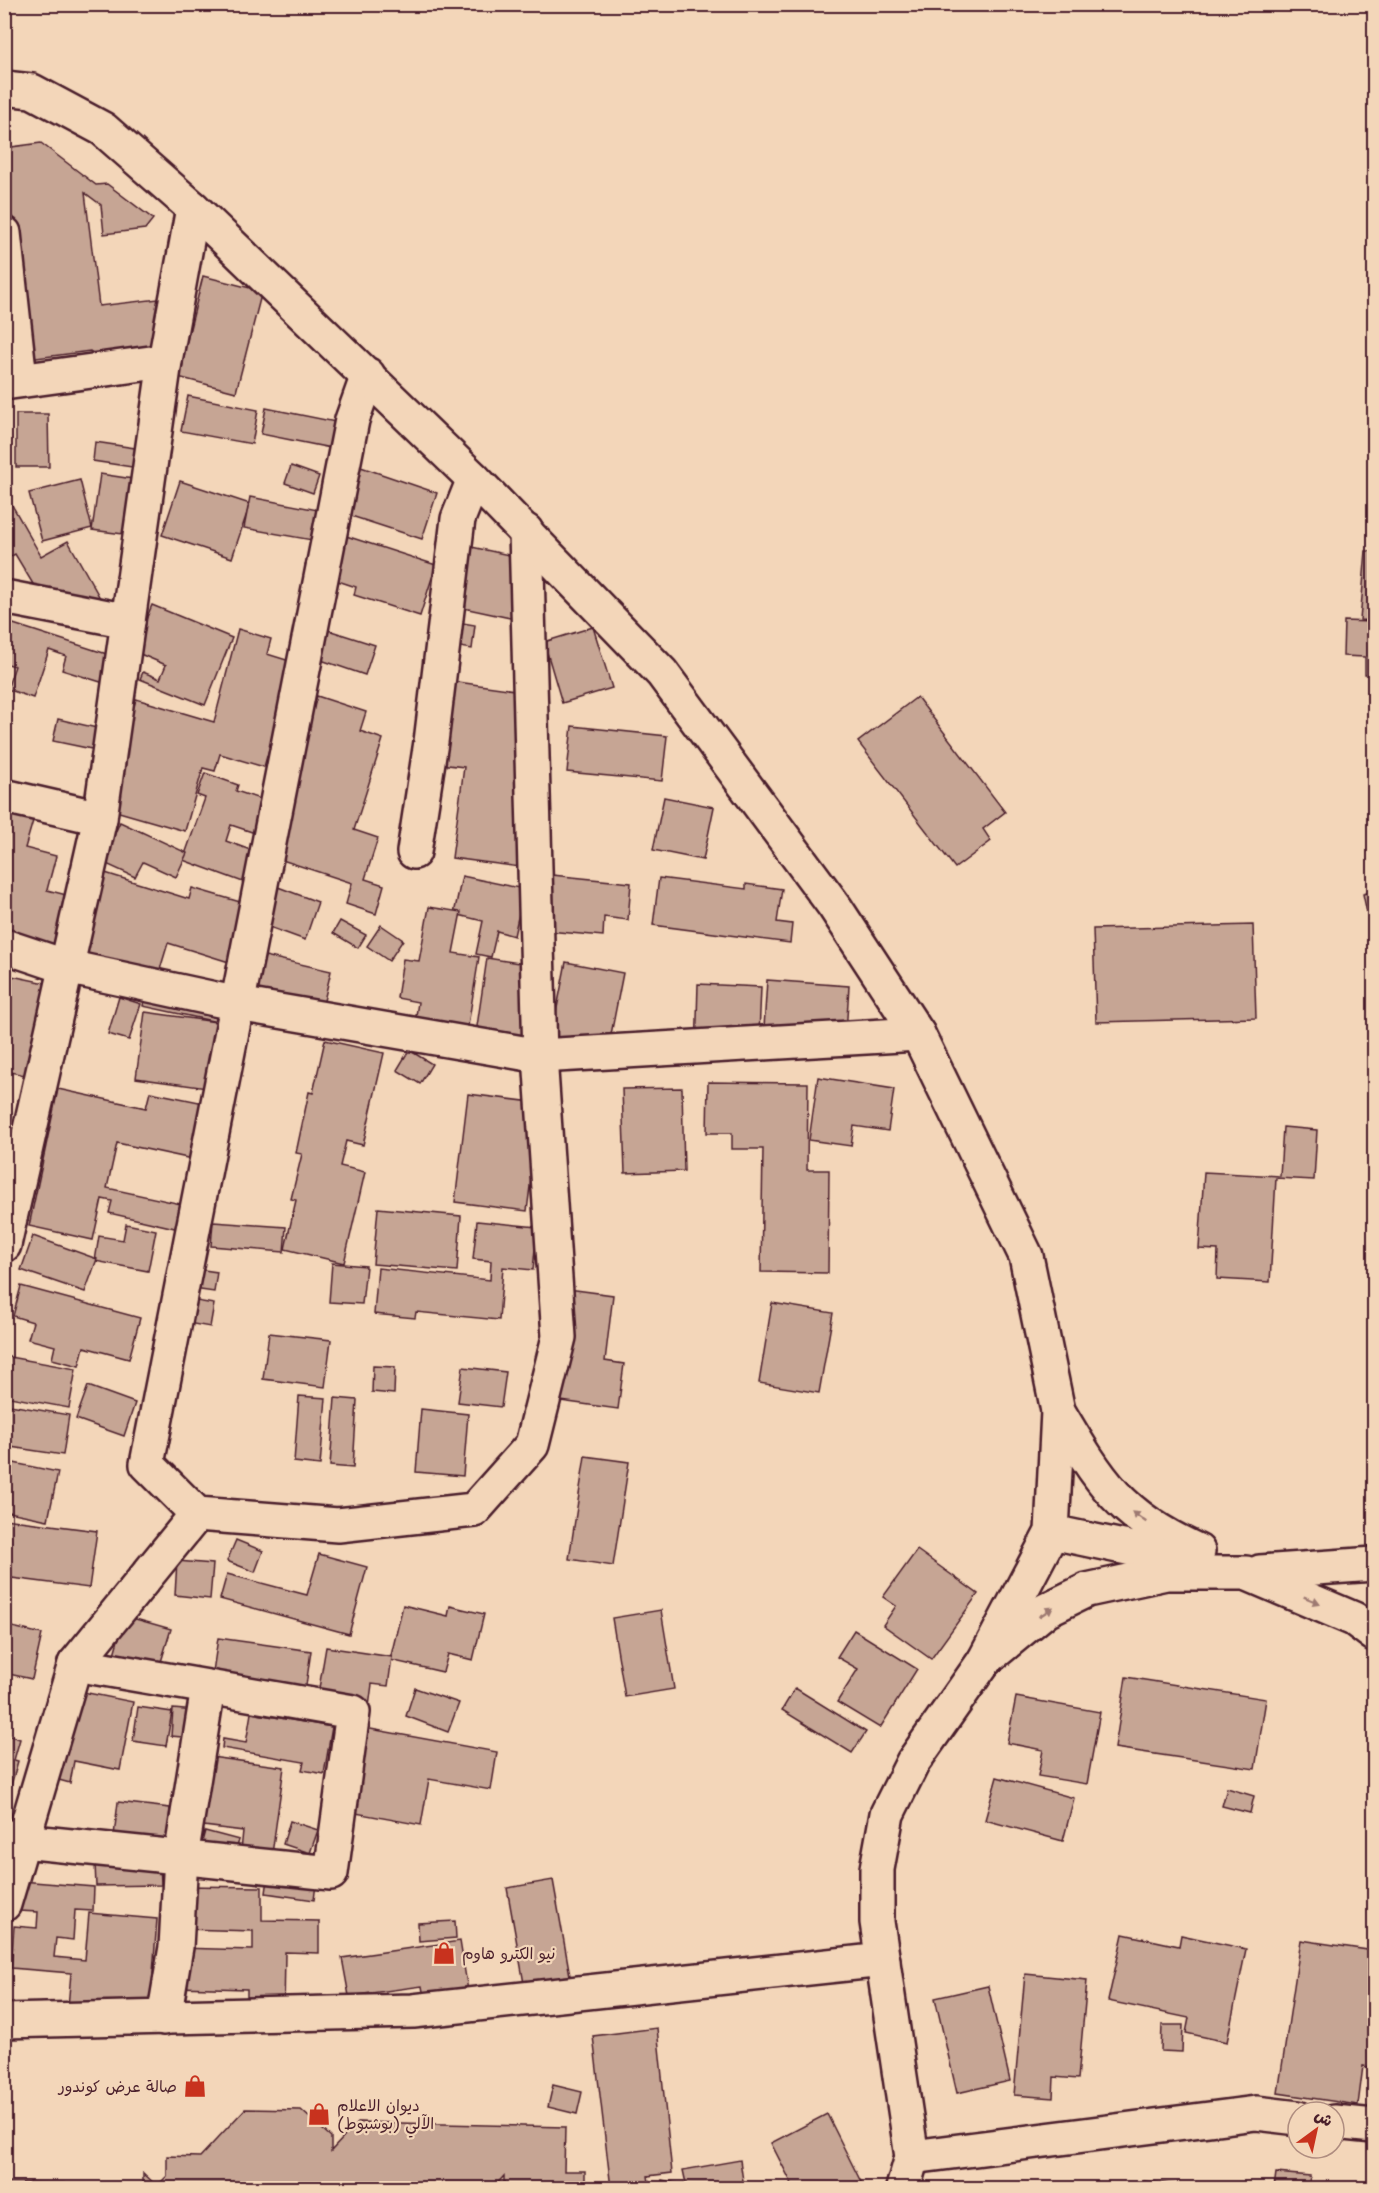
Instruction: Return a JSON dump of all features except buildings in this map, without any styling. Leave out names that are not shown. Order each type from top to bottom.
[{"type":"street","points":[[4,88],[32,91],[103,129],[193,208],[474,479],[662,673],[836,907],[918,1034],[1026,1256],[1058,1411],[1052,1532],[984,1661],[913,1762],[887,1814],[877,1869],[877,1922],[912,2157],[903,2188]]},
{"type":"street","points":[[4,1245],[100,818],[165,361],[193,208]]},
{"type":"street","points":[[4,233],[12,381],[165,361]]},
{"type":"street","points":[[368,375],[352,420],[147,1464],[197,1514],[338,1525],[474,1510],[532,1445],[559,1337],[540,1056],[526,531]]},
{"type":"street","points":[[414,852],[431,742],[458,519],[474,479]]},
{"type":"street","points":[[4,597],[128,621]]},
{"type":"street","points":[[4,796],[100,818]]},
{"type":"street","points":[[4,946],[66,968],[238,1004],[540,1056],[918,1034]]},
{"type":"street","points":[[1058,1411],[1093,1470],[1124,1507],[1165,1536],[1336,1610],[1374,1634]]},
{"type":"street","points":[[4,1904],[14,1838],[75,1664],[197,1514]]},
{"type":"street","points":[[1052,1532],[1246,1573]]},
{"type":"street","points":[[984,1661],[1046,1610],[1087,1590],[1166,1573],[1302,1571],[1374,1564]]},
{"type":"street","points":[[14,1838],[331,1873],[353,1712],[75,1664]]},
{"type":"street","points":[[164,2018],[176,1947],[181,1857],[208,1688]]},
{"type":"street","points":[[4,2021],[413,2011],[883,1960]]},
{"type":"street","points":[[912,2157],[1256,2113],[1286,2117]]},
{"type":"street","points":[[1346,2123],[1374,2126]]},
{"type":"place","name":"نيو الكترو هاوم","points":[[444,1953]]},
{"type":"place","name":"صالة عرض كوندور","points":[[195,2086]]},
{"type":"place","name":"ديوان الاعلام الآلي (بوشبوط)","points":[[319,2114]]}]
